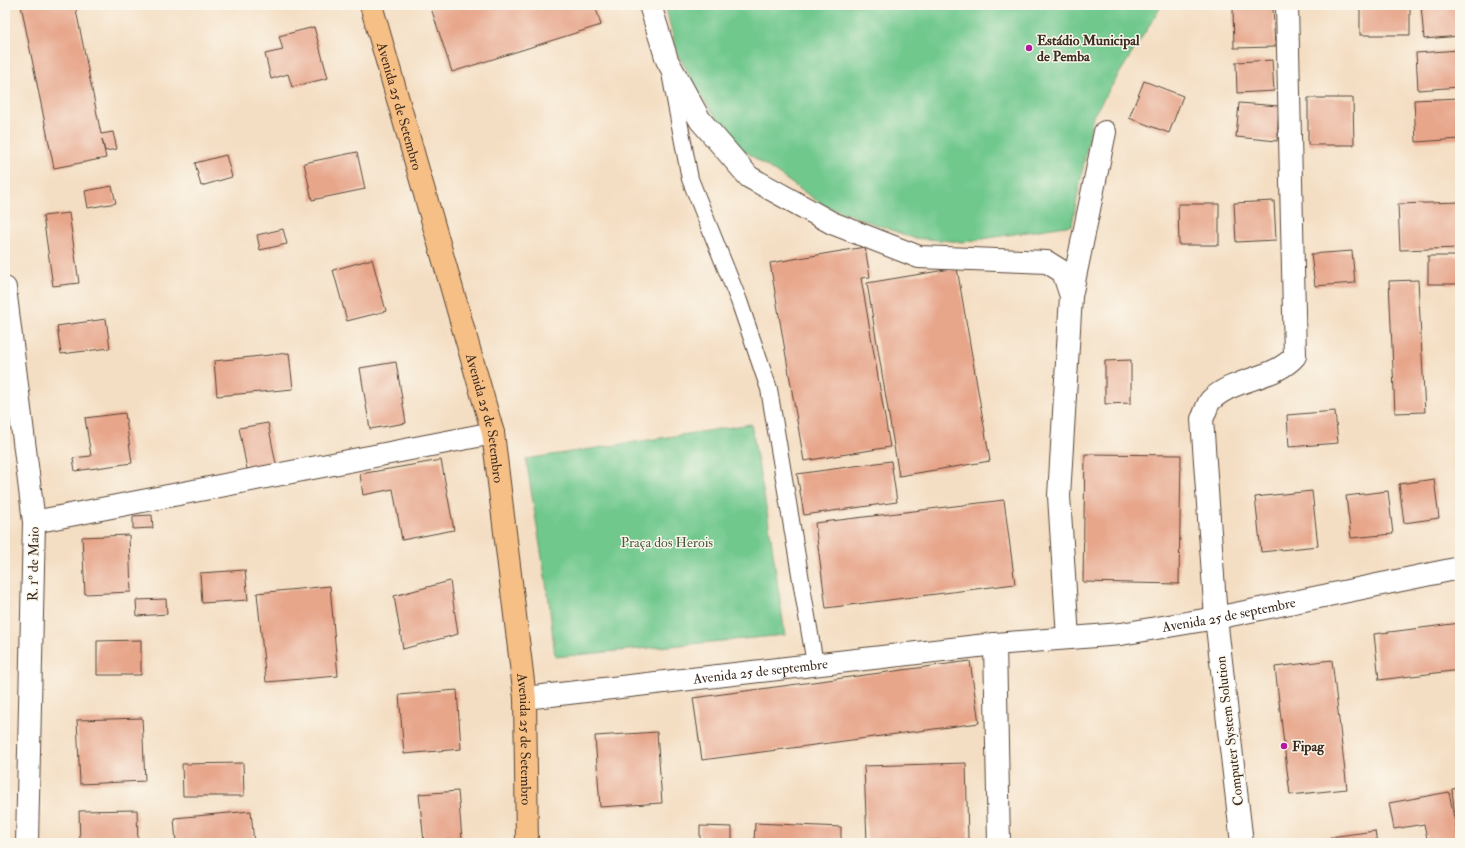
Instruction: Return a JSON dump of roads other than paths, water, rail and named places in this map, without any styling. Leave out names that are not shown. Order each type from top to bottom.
[{"type":"highway","name":"Avenida 25 de Setembro","points":[[372,5],[493,433],[525,698],[527,843]]},
{"type":"street","points":[[650,5],[667,60],[700,120],[749,177],[832,223],[919,258],[1047,262],[1063,272],[1071,296]]},
{"type":"street","name":"Computer System Solution","points":[[1242,843],[1216,618],[1202,419],[1210,401],[1230,387],[1288,364],[1295,356],[1287,5]]},
{"type":"street","points":[[1068,638],[1059,496],[1071,296],[1105,132]]},
{"type":"street","name":"R. 1º de Maio","points":[[5,288],[12,406],[34,522],[27,843]]},
{"type":"street","points":[[34,522],[493,433]]},
{"type":"street","name":"Avenida 25 de septembre","points":[[525,698],[995,644],[1121,634],[1216,618],[1460,568]]},
{"type":"street","points":[[995,644],[999,843]]},
{"type":"lane","points":[[667,60],[690,179],[738,301],[769,390],[815,664]]},
{"type":"place","name":"Estádio Municipal de Pemba","points":[[1029,48]]},
{"type":"place","name":"Fipag","points":[[1284,746]]},
{"type":"park label","name":"Praça dos Herois","points":[[667,542]]}]
